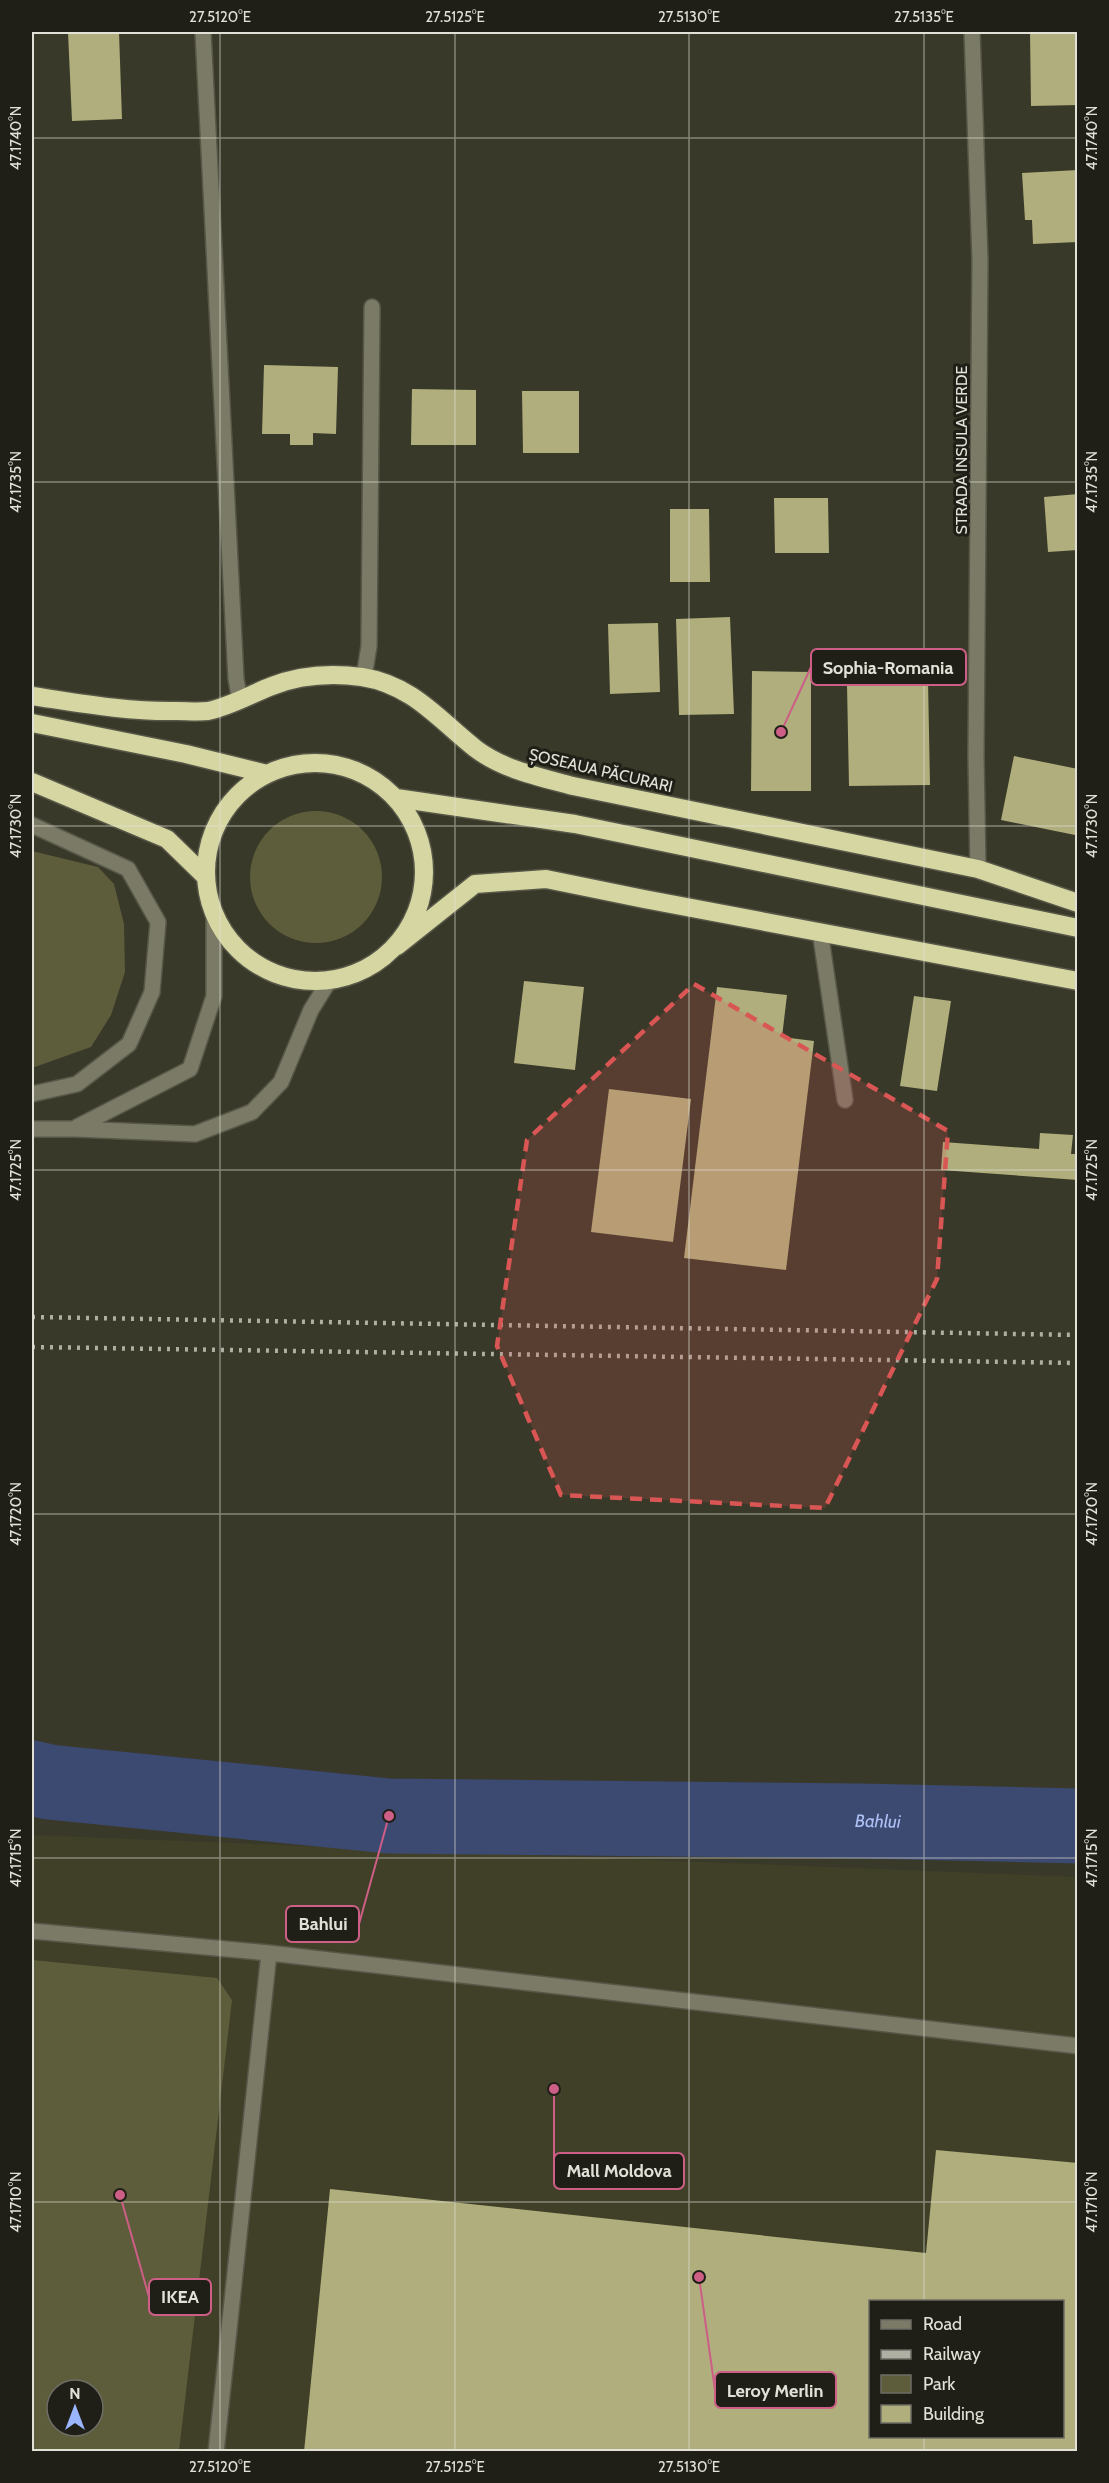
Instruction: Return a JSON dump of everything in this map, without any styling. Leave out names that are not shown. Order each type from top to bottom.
[{"type":"highway","name":"ȘOSEAUA PĂCURARI","points":[[32,696],[108,708],[163,712],[207,711],[302,677],[333,674],[364,677],[399,689],[432,710],[476,749],[499,763],[527,774],[584,788],[978,869],[1077,903]]},
{"type":"highway","points":[[32,723],[186,754],[267,774]]},
{"type":"highway","points":[[397,946],[412,924],[419,907],[425,872],[422,845],[396,798],[375,780],[350,768],[322,763],[294,765],[267,774],[238,795],[217,824],[206,858],[208,896],[214,915],[233,945],[260,968],[293,980],[329,981],[366,970],[397,946],[475,884],[546,879],[1077,981]]},
{"type":"highway","points":[[32,782],[167,839],[206,876]]},
{"type":"highway","points":[[396,798],[575,824],[1077,928]]},
{"type":"street","points":[[203,32],[236,679],[240,701]]},
{"type":"street","name":"STRADA INSULA VERDE","points":[[972,32],[980,260],[976,756],[978,869]]},
{"type":"street","points":[[364,677],[369,646],[372,307]]},
{"type":"street","points":[[32,825],[128,869],[158,922],[152,992],[129,1044],[77,1084],[32,1094]]},
{"type":"street","points":[[75,1128],[190,1069],[214,996],[214,915]]},
{"type":"street","points":[[820,931],[845,1100]]},
{"type":"street","points":[[32,1129],[75,1128],[195,1134],[252,1112],[281,1082],[311,1010],[329,981]]},
{"type":"street","points":[[32,1931],[269,1953],[1077,2046]]},
{"type":"street","points":[[216,2451],[269,1953]]},
{"type":"highlighted area","points":[[694,984],[948,1131],[937,1279],[825,1508],[561,1495],[497,1346],[527,1140]]},
{"type":"shaded area","points":[[32,1835],[1077,1877],[1077,2451],[32,2452]]},
{"type":"green space","points":[[316,811],[341,816],[363,830],[377,852],[382,877],[377,902],[363,924],[341,938],[316,943],[291,938],[269,924],[255,902],[250,877],[255,852],[269,830],[291,816]]},
{"type":"green space","points":[[32,851],[98,867],[114,884],[124,924],[125,972],[111,1015],[91,1047],[32,1068]]},
{"type":"green space","points":[[32,1960],[217,1978],[232,2000],[179,2451],[32,2451]]},
{"type":"building","points":[[68,32],[119,32],[122,119],[72,121]]},
{"type":"building","points":[[1030,32],[1078,32],[1078,105],[1031,106]]},
{"type":"building","points":[[1078,170],[1078,242],[1033,244],[1032,220],[1025,220],[1022,173]]},
{"type":"building","points":[[264,365],[338,367],[336,434],[313,433],[313,445],[290,445],[290,434],[262,434]]},
{"type":"building","points":[[412,389],[476,390],[476,445],[411,445]]},
{"type":"building","points":[[522,391],[579,391],[579,453],[523,453]]},
{"type":"building","points":[[1078,494],[1078,550],[1048,552],[1044,497]]},
{"type":"building","points":[[774,498],[828,498],[829,553],[775,553]]},
{"type":"building","points":[[670,509],[709,509],[710,582],[670,582]]},
{"type":"building","points":[[730,617],[734,714],[679,715],[676,619]]},
{"type":"building","points":[[658,623],[660,692],[610,694],[608,624]]},
{"type":"building","points":[[912,669],[912,680],[928,680],[930,785],[849,786],[847,685],[856,685],[856,670]]},
{"type":"building","points":[[752,671],[811,672],[811,791],[751,791]]},
{"type":"building","points":[[1014,756],[1078,769],[1078,821],[1075,835],[1001,820]]},
{"type":"building","points":[[524,981],[584,987],[575,1070],[514,1063]]},
{"type":"building","points":[[717,987],[787,995],[782,1037],[814,1041],[786,1270],[684,1258]]},
{"type":"building","points":[[914,996],[951,1001],[937,1091],[900,1086]]},
{"type":"building","points":[[609,1089],[691,1099],[673,1242],[591,1232]]},
{"type":"building","points":[[1040,1133],[1073,1135],[1071,1154],[1078,1154],[1078,1180],[941,1170],[943,1142],[1039,1149]]},
{"type":"building","points":[[936,2150],[1078,2163],[1078,2452],[304,2452],[330,2189],[926,2253]]},
{"type":"waterway","name":"Bahlui","points":[[32,1778],[49,1782],[389,1816],[862,1821],[1078,1826]]},
{"type":"railway","points":[[32,1317],[1078,1335]]},
{"type":"railway","points":[[32,1347],[1078,1363]]},
{"type":"place","name":"Sophia-Romania","points":[[781,732]]},
{"type":"place","name":"Bahlui","points":[[389,1816]]},
{"type":"place","name":"Mall Moldova","points":[[554,2089]]},
{"type":"place","name":"IKEA","points":[[120,2195]]},
{"type":"place","name":"Leroy Merlin","points":[[699,2277]]}]
